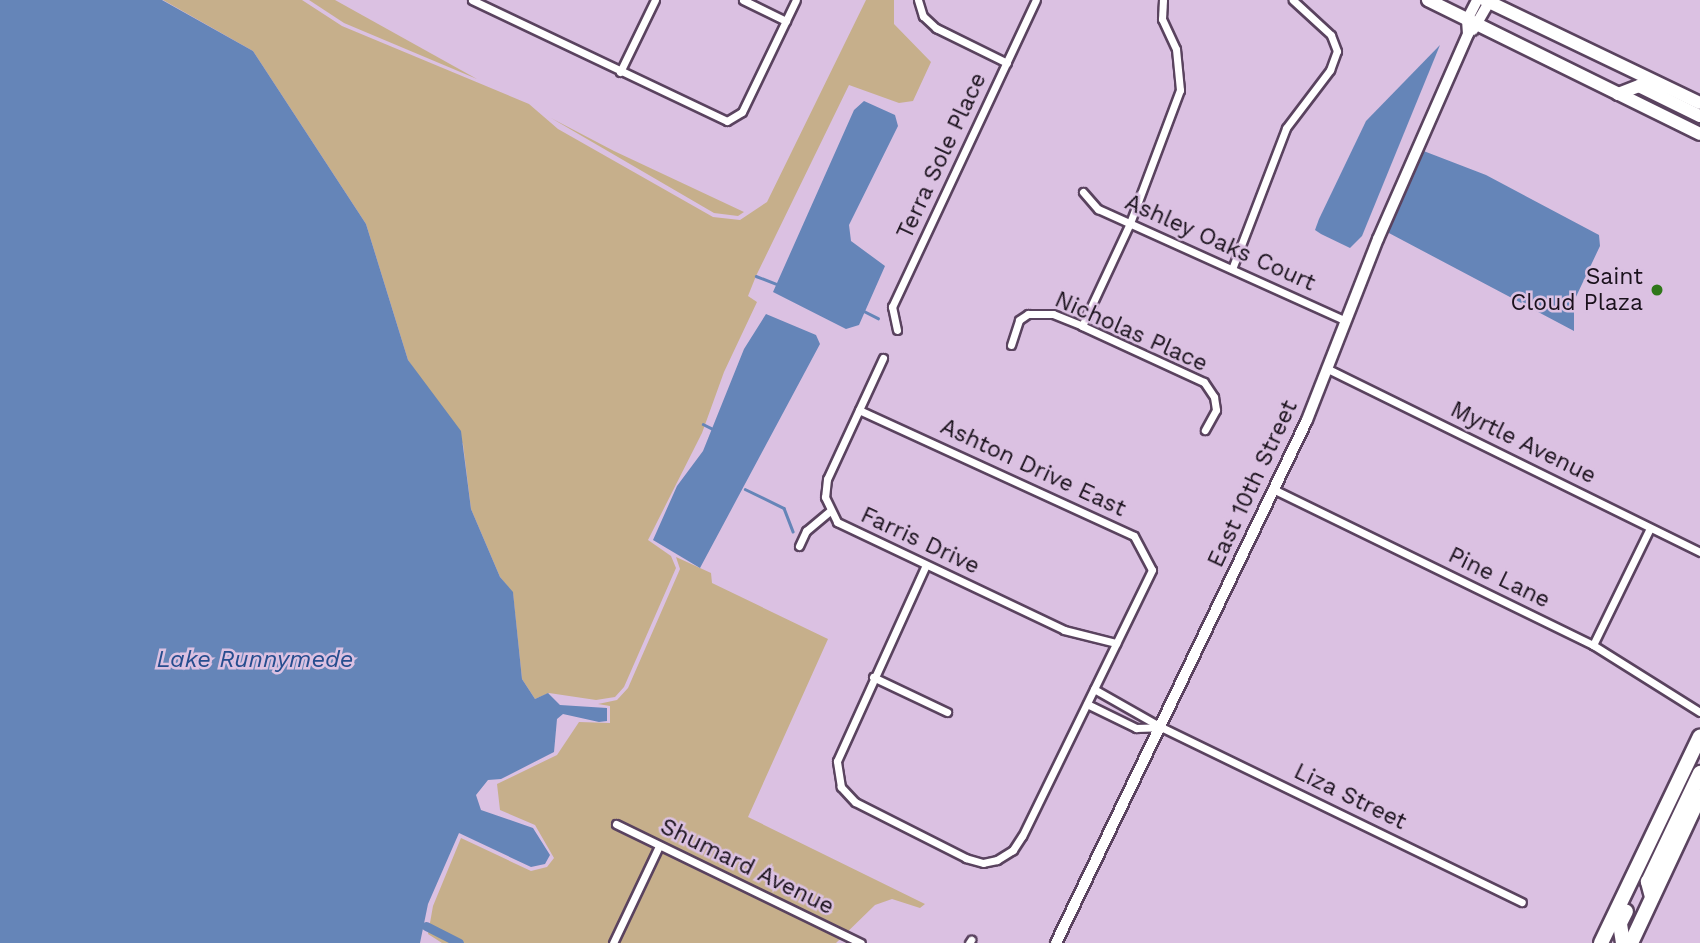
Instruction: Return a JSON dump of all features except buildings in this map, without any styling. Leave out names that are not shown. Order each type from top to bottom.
[{"type":"highway","points":[[1601,943],[1700,736]]},
{"type":"highway","points":[[1623,943],[1620,923],[1693,769],[1690,757]]},
{"type":"highway","points":[[1652,897],[1648,882],[1700,773]]},
{"type":"highway","points":[[1631,943],[1700,796]]},
{"type":"main road","points":[[1428,0],[1471,27],[1700,134]]},
{"type":"main road","points":[[1486,1],[1700,103]]},
{"type":"main road","points":[[1618,94],[1639,86],[1700,116]]},
{"type":"street","points":[[472,0],[727,121],[742,112],[796,0]]},
{"type":"street","points":[[620,72],[655,0]]},
{"type":"street","points":[[743,0],[786,21]]},
{"type":"street","points":[[918,0],[923,16],[936,28],[1007,63]]},
{"type":"street","name":"Terra Sole Place","points":[[897,330],[892,307],[1036,0]]},
{"type":"street","points":[[1082,326],[1130,223],[1180,90],[1176,49],[1162,19],[1163,0]]},
{"type":"street","points":[[1232,269],[1286,128],[1330,70],[1337,51],[1331,35],[1293,0]]},
{"type":"street","name":"East 10th Street","points":[[1056,943],[1275,490],[1471,27],[1486,1]]},
{"type":"street","name":"Ashley Oaks Court","points":[[1083,192],[1098,209],[1346,321]]},
{"type":"street","name":"Nicholas Place","points":[[1012,345],[1019,320],[1028,314],[1053,314],[1082,326],[1204,382],[1216,410],[1205,430]]},
{"type":"street","name":"Farris Drive","points":[[883,358],[827,480],[829,512],[846,529],[1064,630],[1116,643]]},
{"type":"street","name":"Myrtle Avenue","points":[[1328,369],[1700,552]]},
{"type":"street","name":"Ashton Drive East","points":[[859,410],[1134,536],[1152,570],[1022,836],[1013,850],[982,863],[855,802],[841,787],[837,761],[926,565]]},
{"type":"street","name":"Pine Lane","points":[[1275,490],[1593,645],[1700,712]]},
{"type":"street","points":[[799,545],[806,531],[829,512]]},
{"type":"street","points":[[1593,645],[1650,528]]},
{"type":"street","points":[[873,677],[947,712]]},
{"type":"street","name":"Liza Street","points":[[1094,689],[1161,727],[1522,902]]},
{"type":"street","points":[[1087,704],[1136,728],[1161,727]]},
{"type":"street","name":"Shumard Avenue","points":[[615,824],[862,943]]},
{"type":"street","points":[[613,943],[659,846]]},
{"type":"shaded area","points":[[163,0],[302,0],[342,26],[529,104],[558,129],[713,217],[740,220],[767,202],[866,0],[894,0],[894,24],[931,62],[913,101],[899,103],[849,85],[756,276],[748,296],[757,302],[724,372],[702,433],[648,540],[671,556],[676,568],[624,687],[615,697],[596,700],[549,693],[535,699],[522,679],[513,593],[500,577],[471,509],[463,444],[408,360],[366,224],[253,51]]},
{"type":"shaded area","points":[[309,0],[335,0],[477,79],[344,23]]},
{"type":"shaded area","points":[[551,118],[744,212],[738,216],[714,213]]},
{"type":"shaded area","points":[[676,557],[711,573],[712,583],[828,639],[748,817],[925,904],[920,908],[892,899],[875,905],[836,943],[442,943],[428,934],[433,906],[461,838],[531,871],[547,867],[554,858],[535,825],[500,810],[497,784],[557,755],[579,722],[610,723],[610,706],[598,704],[617,700],[628,688],[680,569]]},
{"type":"water","name":"Lake Runnymede","points":[[0,0],[162,0],[253,51],[366,224],[408,360],[461,431],[471,509],[500,577],[513,592],[522,679],[535,699],[548,693],[560,705],[607,708],[607,721],[599,722],[563,714],[557,719],[554,752],[501,779],[488,780],[476,795],[481,810],[533,828],[550,855],[545,864],[531,867],[459,833],[428,904],[420,943],[0,943]]},
{"type":"water","points":[[1440,45],[1362,236],[1350,248],[1321,234],[1315,230],[1319,219],[1366,121]]},
{"type":"water","points":[[864,101],[895,115],[898,126],[849,225],[851,241],[885,266],[859,325],[846,329],[773,292],[854,110]]},
{"type":"water","points":[[1421,150],[1486,175],[1599,235],[1600,246],[1574,301],[1574,331],[1387,232]]},
{"type":"water","points":[[766,314],[816,335],[820,344],[700,568],[653,540],[677,486],[703,451],[744,349]]},
{"type":"waterway","points":[[756,276],[777,284]]},
{"type":"waterway","points":[[862,310],[878,318]]},
{"type":"waterway","points":[[703,424],[713,429]]},
{"type":"waterway","points":[[745,489],[784,508],[793,531]]},
{"type":"waterway","points":[[426,926],[459,943]]},
{"type":"place","name":"Saint Cloud Plaza","points":[[1657,290]]}]
